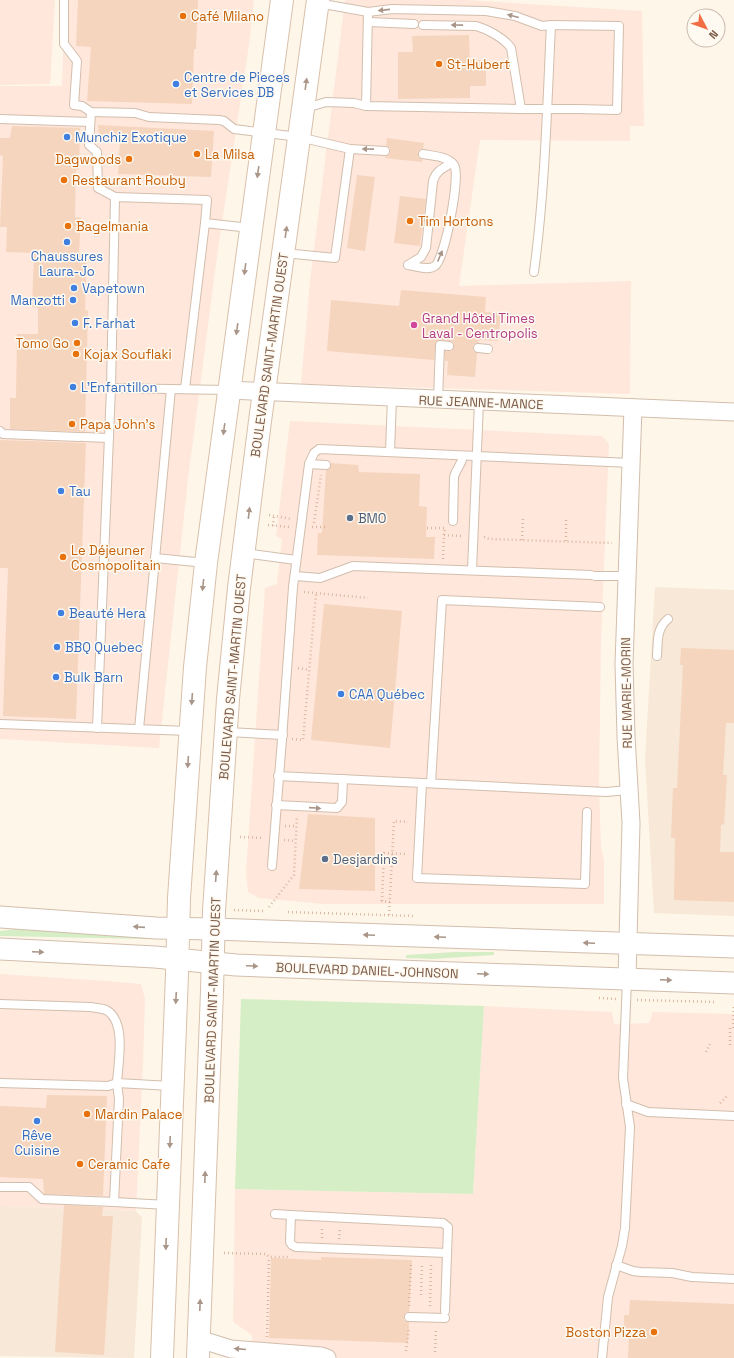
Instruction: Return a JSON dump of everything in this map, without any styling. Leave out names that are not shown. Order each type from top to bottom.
[{"type":"main road","points":[[162,1358],[180,876],[196,645],[282,0]]},
{"type":"main road","name":"BOULEVARD SAINT-MARTIN OUEST","points":[[199,1349],[214,929],[232,659],[264,392],[318,2]]},
{"type":"street","name":"RUE JEANNE-MANCE","points":[[229,390],[734,412]]},
{"type":"street","name":"RUE MARIE-MORIN","points":[[627,979],[631,836],[624,678],[633,408]]},
{"type":"street","points":[[0,917],[156,928],[734,947]]},
{"type":"street","name":"BOULEVARD DANIEL-JOHNSON","points":[[0,949],[151,956],[213,963],[259,966],[734,983]]},
{"type":"street","points":[[199,1349],[231,1349],[320,1356],[327,1358]]},
{"type":"lane","points":[[64,0],[64,44],[77,61],[74,105],[82,106],[91,112],[135,113],[149,116],[219,120],[224,121],[234,129],[299,137],[350,149],[386,150]]},
{"type":"lane","points":[[303,109],[326,102],[354,103],[366,106],[617,110],[619,26],[542,26],[515,16],[486,11],[392,9],[368,12],[318,2]]},
{"type":"lane","points":[[366,106],[368,12]]},
{"type":"lane","points":[[368,22],[414,24]]},
{"type":"lane","points":[[423,25],[482,27],[509,45],[511,48],[521,109]]},
{"type":"lane","points":[[534,272],[543,199],[550,25]]},
{"type":"lane","points":[[91,112],[89,145],[97,152],[98,188],[115,197],[207,200],[185,390]]},
{"type":"lane","points":[[0,119],[90,122]]},
{"type":"lane","points":[[283,253],[335,258],[350,149]]},
{"type":"lane","points":[[423,154],[439,157],[452,163],[455,166],[457,176],[452,215],[440,260],[434,267],[428,268],[408,265],[421,257],[426,248],[433,181],[436,173],[452,163]]},
{"type":"lane","points":[[97,728],[111,388],[115,197]]},
{"type":"lane","points":[[205,224],[251,228]]},
{"type":"lane","points":[[438,400],[440,344],[449,346]]},
{"type":"lane","points":[[478,348],[488,349]]},
{"type":"lane","points":[[111,388],[229,390]]},
{"type":"lane","points":[[139,729],[171,389]]},
{"type":"lane","points":[[390,452],[392,398]]},
{"type":"lane","points":[[472,570],[480,402]]},
{"type":"lane","points":[[0,431],[3,434],[109,438]]},
{"type":"lane","points":[[272,866],[294,576],[309,464],[314,452],[319,449],[632,464]]},
{"type":"lane","points":[[453,521],[454,477],[461,464],[463,456]]},
{"type":"lane","points":[[309,464],[326,465]]},
{"type":"lane","points":[[244,553],[296,560]]},
{"type":"lane","points":[[155,558],[206,563]]},
{"type":"lane","points":[[294,576],[320,578],[353,566],[627,576]]},
{"type":"lane","points":[[432,783],[442,600],[600,607]]},
{"type":"lane","points":[[657,656],[659,629],[668,619]]},
{"type":"lane","points":[[0,724],[190,731]]},
{"type":"lane","points":[[226,732],[283,736]]},
{"type":"lane","points":[[278,776],[606,792],[629,790]]},
{"type":"lane","points":[[276,805],[337,808],[342,802],[343,779]]},
{"type":"lane","points":[[422,783],[417,878],[585,884],[588,812]]},
{"type":"lane","points":[[410,812],[420,808]]},
{"type":"lane","points":[[602,1358],[607,1302],[622,1246],[625,1228],[630,1127],[623,1078],[627,979]]},
{"type":"lane","points":[[0,1004],[99,1008],[109,1012],[116,1021],[120,1038],[117,1083],[119,1099],[114,1202]]},
{"type":"lane","points":[[0,1083],[108,1086],[117,1083],[172,1086]]},
{"type":"lane","points":[[626,1104],[648,1112],[734,1116]]},
{"type":"lane","points":[[0,1187],[29,1187],[42,1199],[168,1205]]},
{"type":"lane","points":[[275,1214],[444,1223],[448,1227],[445,1314],[409,1317]]},
{"type":"lane","points":[[291,1215],[290,1242],[296,1247],[447,1253]]},
{"type":"lane","points":[[616,1265],[641,1272],[672,1273],[692,1277],[734,1279]]},
{"type":"path","points":[[268,525],[291,527],[295,524],[294,520],[269,515]]},
{"type":"path","points":[[273,526],[274,516]]},
{"type":"path","points":[[566,517],[566,541]]},
{"type":"path","points":[[522,540],[523,518]]},
{"type":"path","points":[[310,526],[325,527]]},
{"type":"path","points":[[427,528],[444,528],[443,561]]},
{"type":"path","points":[[444,535],[462,536]]},
{"type":"path","points":[[482,536],[489,539],[612,543]]},
{"type":"path","points":[[303,740],[316,594],[368,598]]},
{"type":"path","points":[[301,669],[309,670]]},
{"type":"path","points":[[269,907],[294,875],[298,806]]},
{"type":"path","points":[[389,915],[394,821],[408,822],[410,812]]},
{"type":"path","points":[[240,837],[266,838]]},
{"type":"path","points":[[282,840],[296,842]]},
{"type":"path","points":[[390,902],[382,901],[384,853],[406,854]]},
{"type":"path","points":[[669,1000],[718,1002]]},
{"type":"path","points":[[730,1045],[730,1028],[733,1028],[734,1005]]},
{"type":"path","points":[[706,1052],[710,1044]]},
{"type":"path","points":[[720,1103],[726,1096]]},
{"type":"path","points":[[224,1253],[266,1254],[269,1257],[297,1258]]},
{"type":"path","points":[[267,1344],[269,1257]]},
{"type":"path","points":[[410,1307],[411,1263],[431,1264],[430,1306]]},
{"type":"path","points":[[420,1295],[422,1263]]},
{"type":"path","points":[[406,1351],[408,1327]]},
{"type":"path","points":[[435,1352],[436,1327]]},
{"type":"shaded area","points":[[0,0],[55,0],[50,84],[0,85]]},
{"type":"shaded area","points":[[65,0],[254,0],[249,45],[218,249],[188,479],[159,748],[0,739],[0,86],[62,86]]},
{"type":"shaded area","points":[[345,0],[466,0],[642,11],[644,126],[630,126],[630,141],[480,140],[459,286],[631,281],[630,394],[301,384],[310,281]]},
{"type":"shaded area","points":[[290,421],[602,436],[609,444],[601,641],[599,785],[601,847],[604,860],[604,904],[323,904],[259,898],[248,892],[246,872],[265,588],[277,584],[282,539],[276,536]]},
{"type":"shaded area","points":[[655,587],[734,590],[734,916],[654,913],[645,759]]},
{"type":"shaded area","points":[[0,974],[141,984],[145,999],[136,1211],[0,1206]]},
{"type":"shaded area","points":[[484,1006],[612,1012],[614,1024],[649,1023],[653,1012],[734,1014],[734,1358],[252,1358],[252,1335],[233,1322],[235,1189],[473,1194]]},
{"type":"shaded area","points":[[0,1206],[136,1211],[142,1218],[134,1358],[0,1356]]},
{"type":"green space","points":[[25,928],[146,937],[146,939],[0,936],[0,931]]},
{"type":"green space","points":[[455,952],[494,952],[494,955],[432,959],[406,958],[406,955]]},
{"type":"green space","points":[[241,999],[484,1006],[473,1194],[235,1189]]},
{"type":"building","points":[[78,0],[198,0],[192,104],[87,101],[91,47],[76,46]]},
{"type":"building","name":"St-Hubert","points":[[469,35],[470,60],[481,60],[481,67],[486,67],[486,86],[470,86],[470,98],[398,99],[398,52],[413,52],[412,36]]},
{"type":"building","points":[[98,125],[214,131],[211,177],[118,174],[120,140],[99,138]]},
{"type":"building","points":[[12,126],[80,128],[79,170],[76,170],[75,217],[81,218],[79,253],[87,253],[85,310],[88,311],[85,432],[10,429],[10,398],[16,398],[17,334],[38,334],[38,308],[32,307],[34,253],[6,252],[7,227],[0,227],[3,156],[0,155],[0,138],[10,138]]},
{"type":"building","points":[[387,138],[424,143],[423,149],[419,150],[418,153],[419,158],[422,159],[422,162],[384,158],[390,152],[390,148],[386,146]]},
{"type":"building","points":[[357,175],[375,177],[365,251],[347,248]]},
{"type":"building","name":"Tim Hortons","points":[[400,196],[426,199],[420,246],[394,243]]},
{"type":"building","name":"Grand Hôtel Times Laval - Centropolis","points":[[401,290],[486,297],[485,312],[501,313],[498,341],[479,340],[478,343],[473,345],[473,351],[477,353],[475,377],[447,375],[448,361],[445,361],[445,351],[452,351],[454,346],[453,342],[450,341],[440,340],[436,342],[434,360],[327,351],[331,300],[399,306]]},
{"type":"building","points":[[0,440],[86,443],[76,719],[3,716],[8,568],[0,568]]},
{"type":"building","points":[[331,463],[358,465],[359,472],[420,474],[419,506],[427,507],[426,537],[435,537],[434,559],[317,555],[318,533],[322,533],[326,470],[330,468]]},
{"type":"building","points":[[324,604],[402,611],[390,748],[311,740]]},
{"type":"building","points":[[681,648],[734,650],[734,723],[726,723],[723,775],[727,775],[724,824],[721,825],[720,852],[734,852],[734,902],[674,900],[675,838],[671,838],[673,788],[677,788],[683,665],[680,665]]},
{"type":"building","points":[[308,814],[375,818],[375,891],[299,889]]},
{"type":"building","points":[[47,1095],[107,1096],[103,1196],[44,1194],[43,1179],[0,1177],[0,1106],[46,1108]]},
{"type":"building","points":[[64,1205],[103,1207],[102,1216],[113,1216],[104,1355],[55,1352]]},
{"type":"building","points":[[321,1257],[412,1260],[409,1312],[406,1312],[404,1316],[404,1320],[409,1322],[408,1343],[269,1338],[271,1258],[321,1260]]},
{"type":"building","points":[[630,1300],[734,1304],[734,1358],[628,1358],[629,1333],[624,1333],[624,1315],[629,1315]]},
{"type":"place","name":"Café Milano","points":[[183,16]]},
{"type":"place","name":"St-Hubert","points":[[439,64]]},
{"type":"place","name":"Centre de Pieces et Services DB","points":[[176,84]]},
{"type":"place","name":"Munchiz Exotique","points":[[67,137]]},
{"type":"place","name":"La Milsa","points":[[197,154]]},
{"type":"place","name":"Dagwoods","points":[[129,159]]},
{"type":"place","name":"Restaurant Rouby","points":[[64,180]]},
{"type":"place","name":"Tim Hortons","points":[[410,221]]},
{"type":"place","name":"Bagelmania","points":[[68,226]]},
{"type":"place","name":"Chaussures Laura-Jo","points":[[67,242]]},
{"type":"place","name":"Vapetown","points":[[74,288]]},
{"type":"place","name":"Manzotti","points":[[73,300]]},
{"type":"place","name":"F. Farhat","points":[[75,323]]},
{"type":"place","name":"Grand Hôtel Times Laval - Centropolis","points":[[414,325]]},
{"type":"place","name":"Tomo Go","points":[[77,343]]},
{"type":"place","name":"Kojax Souflaki","points":[[76,354]]},
{"type":"place","name":"L'Enfantillon","points":[[73,387]]},
{"type":"place","name":"Papa John's","points":[[72,424]]},
{"type":"place","name":"Tau","points":[[61,491]]},
{"type":"place","name":"BMO","points":[[350,518]]},
{"type":"place","name":"Le Déjeuner Cosmopolitain","points":[[63,557]]},
{"type":"place","name":"Beauté Hera","points":[[61,613]]},
{"type":"place","name":"BBQ Quebec","points":[[57,647]]},
{"type":"place","name":"Bulk Barn","points":[[56,677]]},
{"type":"place","name":"CAA Québec","points":[[341,694]]},
{"type":"place","name":"Desjardins","points":[[325,859]]},
{"type":"place","name":"Mardin Palace","points":[[87,1114]]},
{"type":"place","name":"Rêve Cuisine","points":[[37,1121]]},
{"type":"place","name":"Ceramic Cafe","points":[[80,1164]]},
{"type":"place","name":"Boston Pizza","points":[[654,1332]]}]
